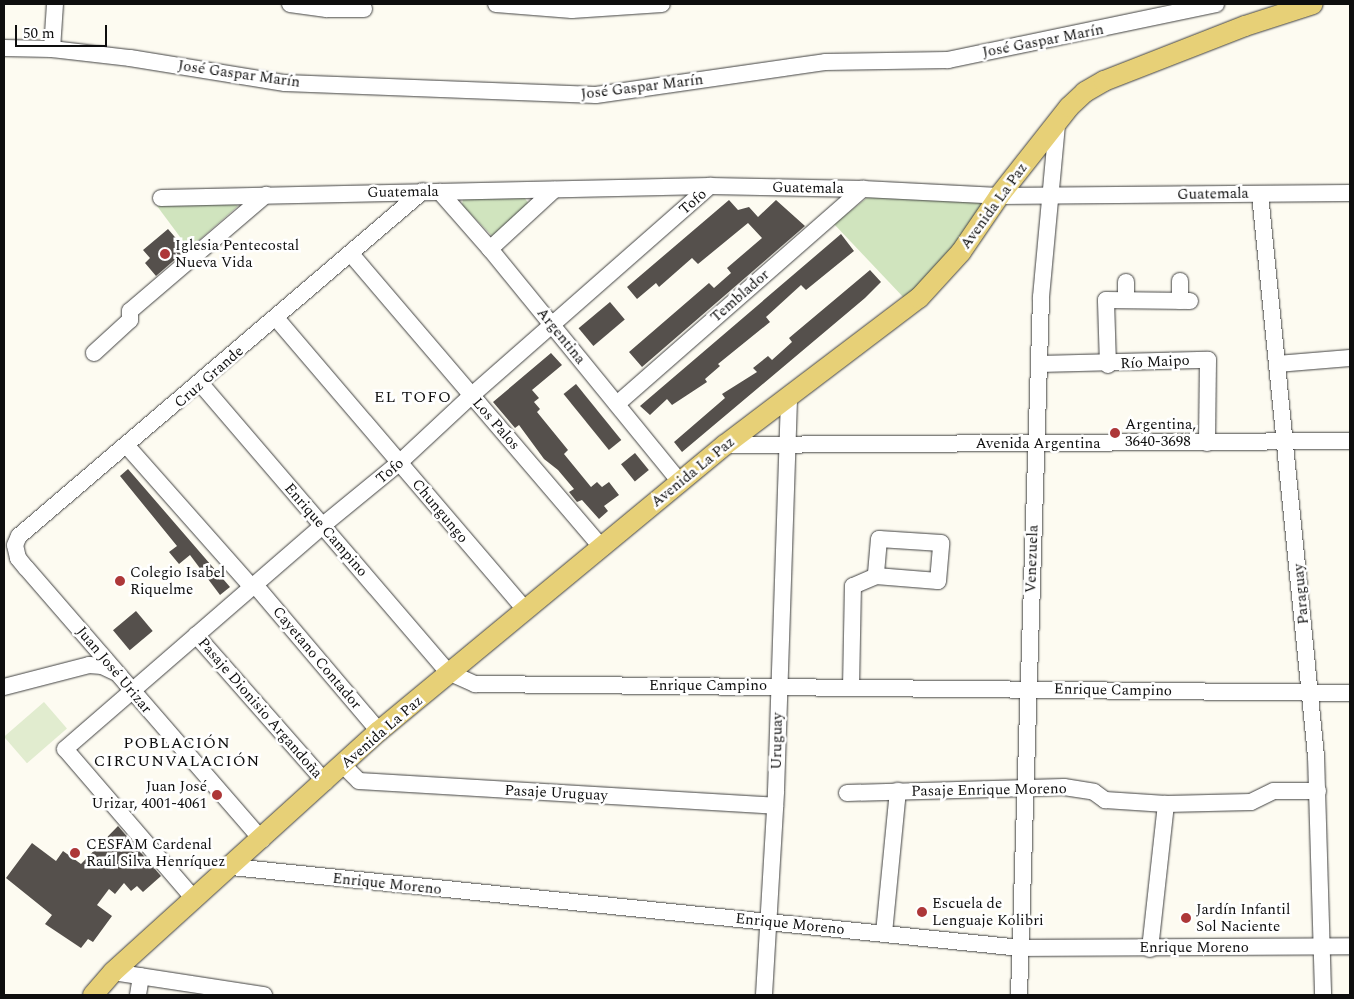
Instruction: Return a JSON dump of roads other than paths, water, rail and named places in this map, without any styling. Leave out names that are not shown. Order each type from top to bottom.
[{"type":"main road","name":"Avenida La Paz","points":[[93,995],[113,972],[196,900],[380,731],[452,674],[680,482],[789,396],[919,298],[961,252],[999,196],[1076,100],[1104,81],[1245,26],[1313,4]]},
{"type":"street","points":[[52,49],[55,4]]},
{"type":"street","points":[[290,4],[327,9],[364,9]]},
{"type":"street","points":[[496,4],[558,7],[662,4]]},
{"type":"street","name":"José Gaspar Marín","points":[[4,48],[52,49],[145,60],[285,83],[596,95],[825,62],[948,60],[1216,4]]},
{"type":"street","name":"Venezuela","points":[[1018,995],[1039,364],[1049,196],[1057,124]]},
{"type":"street","name":"Guatemala","points":[[161,198],[266,194],[710,186],[863,188],[999,196],[1350,193]]},
{"type":"street","name":"Tofo","points":[[196,900],[65,749],[129,690],[322,526],[400,464],[472,395],[710,186]]},
{"type":"street","name":"Temblador","points":[[617,404],[863,188]]},
{"type":"street","points":[[490,249],[554,190]]},
{"type":"street","name":"Cruz Grande","points":[[26,568],[16,553],[19,536],[201,384],[423,191]]},
{"type":"street","name":"Argentina","points":[[440,192],[553,325],[680,482]]},
{"type":"street","points":[[94,354],[130,320],[130,310],[266,194]]},
{"type":"street","name":"Paraguay","points":[[1260,194],[1286,442],[1318,791],[1323,995]]},
{"type":"street","name":"Los Palos","points":[[351,254],[602,548]]},
{"type":"street","name":"Río Maipo","points":[[1108,364],[1106,300],[1185,301],[1180,281]]},
{"type":"street","points":[[1126,282],[1126,300]]},
{"type":"street","name":"Chungungo","points":[[276,318],[526,611]]},
{"type":"street","points":[[1277,364],[1350,358]]},
{"type":"street","name":"Río Maipo","points":[[1039,364],[1108,364],[1208,360],[1207,443]]},
{"type":"street","name":"Enrique Campino","points":[[201,384],[452,674],[484,685],[1350,693]]},
{"type":"street","name":"Uruguay","points":[[764,995],[774,806],[789,396]]},
{"type":"street","name":"Avenida Argentina","points":[[725,446],[788,444],[1036,445],[1350,442]]},
{"type":"street","name":"Cayetano Contador","points":[[127,446],[380,731]]},
{"type":"street","name":"Juan José Urizar","points":[[26,568],[129,690],[262,840]]},
{"type":"street","points":[[851,688],[853,586],[876,576]]},
{"type":"street","name":"Pasaje Dionisio Argandoña","points":[[196,635],[325,782]]},
{"type":"street","points":[[4,687],[89,665],[102,666],[116,673]]},
{"type":"street","name":"Pasaje Uruguay","points":[[344,766],[358,781],[774,806]]},
{"type":"street","name":"Pasaje Enrique Moreno","points":[[847,793],[1026,787],[1094,792],[1105,800],[1166,804],[1251,802],[1274,790],[1318,791]]},
{"type":"street","name":"Pasaje Enrique Moreno","points":[[884,933],[898,792]]},
{"type":"street","points":[[1150,949],[1166,804]]},
{"type":"street","name":"Enrique Moreno","points":[[232,866],[1021,948],[1150,949],[1350,946]]},
{"type":"street","points":[[113,972],[264,995]]},
{"type":"street","points":[[138,995],[140,976]]},
{"type":"place","name":"Iglesia Pentecostal Nueva Vida","points":[[165,254]]},
{"type":"place","name":"Argentina, 3640-3698","points":[[1115,433]]},
{"type":"place","name":"Colegio Isabel Riquelme","points":[[120,581]]},
{"type":"place","name":"Juan José Urizar, 4001-4061","points":[[217,795]]},
{"type":"place","name":"CESFAM Cardenal Raúl Silva Henríquez","points":[[75,853]]},
{"type":"place","name":"Escuela de Lenguaje Kolibri","points":[[922,912]]},
{"type":"place","name":"Jardín Infantil Sol Naciente","points":[[1186,918]]},
{"type":"district","name":"EL TOFO","points":[[413,397]]},
{"type":"district","name":"POBLACIÓN CIRCUNVALACIÓN","points":[[177,752]]}]
